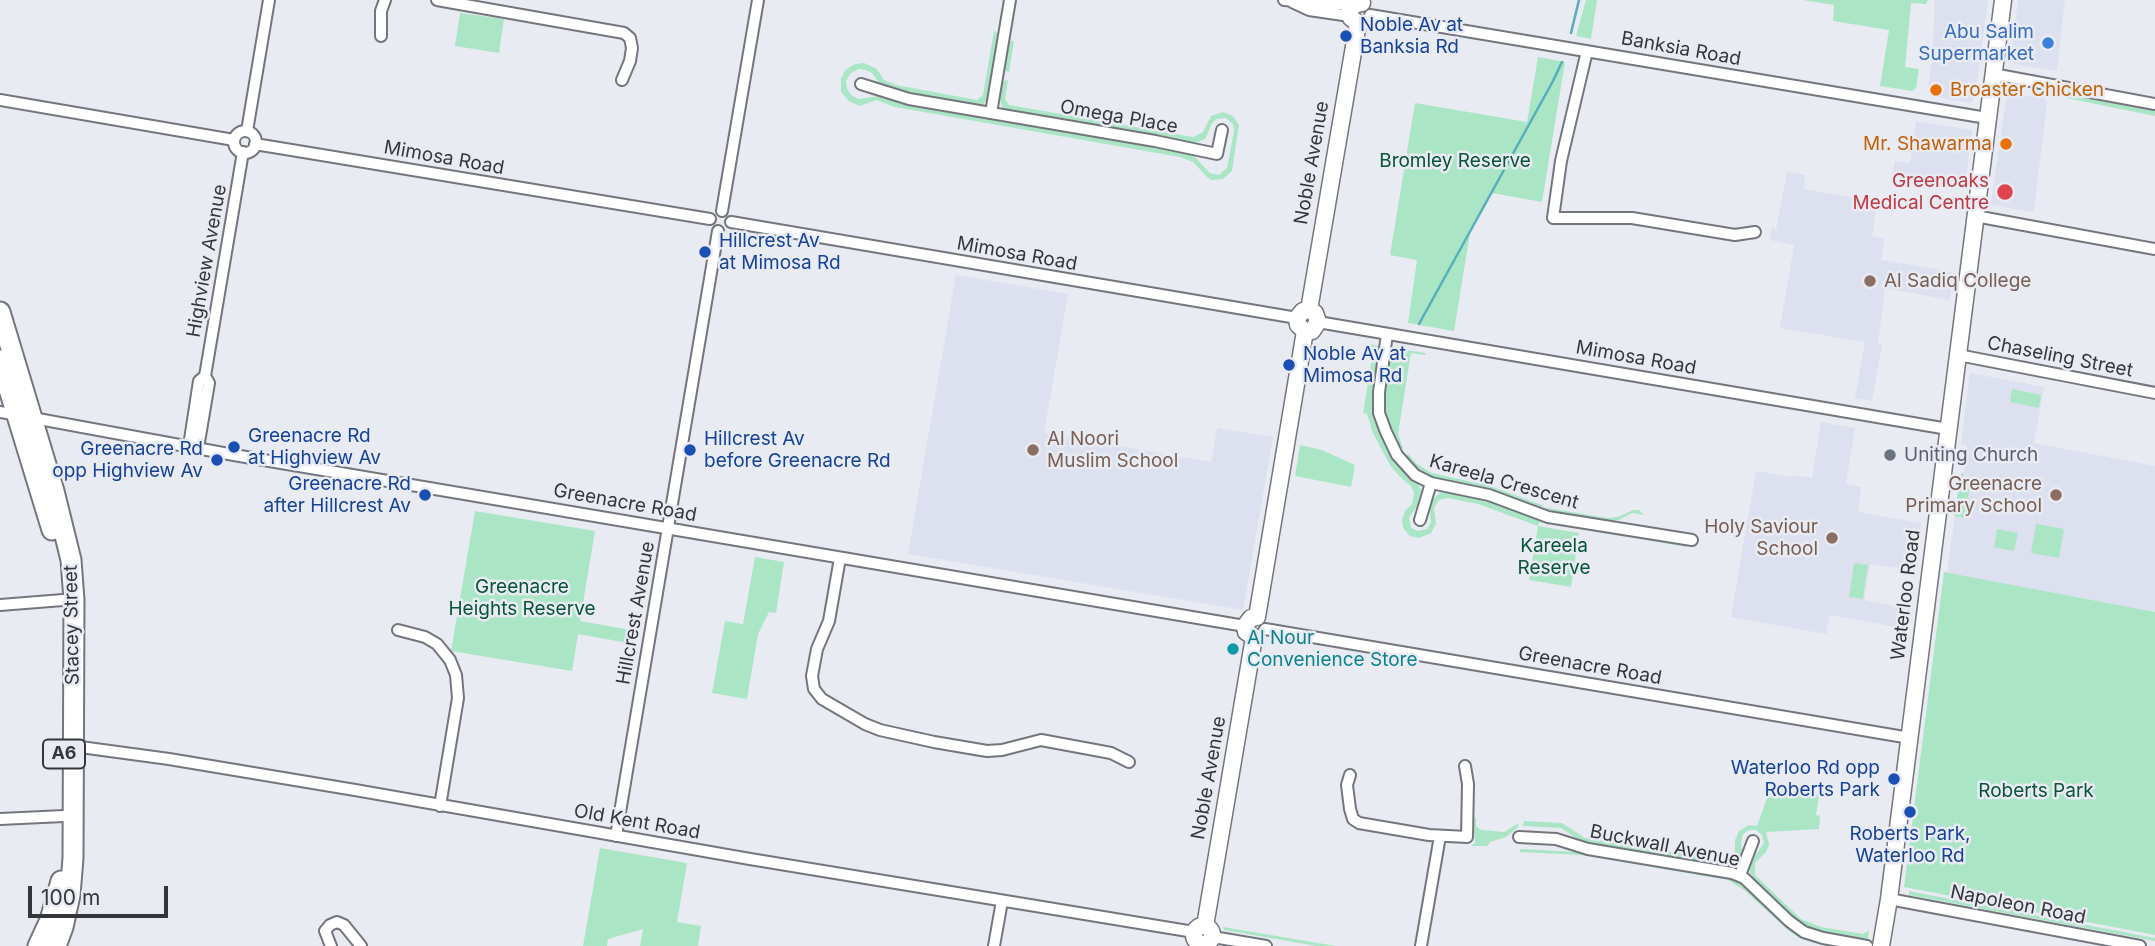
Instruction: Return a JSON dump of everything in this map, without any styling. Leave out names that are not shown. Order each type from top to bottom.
[{"type":"highway","name":"Stacey Street","points":[[0,312],[16,414],[66,535],[71,561],[74,600],[71,884],[63,928],[56,946]]},
{"type":"highway","name":"Stacey Street","points":[[0,360],[53,532],[63,600],[64,816],[61,883],[50,920],[38,946]]},
{"type":"main road","name":"Waterloo Road","points":[[1881,946],[2003,0]]},
{"type":"main road","name":"Noble Avenue","points":[[1203,937],[1359,10]]},
{"type":"street","points":[[247,131],[269,0]]},
{"type":"street","points":[[381,36],[381,10],[385,0]]},
{"type":"street","points":[[437,0],[504,6],[631,33],[631,55],[622,80]]},
{"type":"street","points":[[722,211],[758,0]]},
{"type":"street","points":[[991,113],[1010,0]]},
{"type":"street","name":"Banksia Road","points":[[1288,1],[1309,10],[1359,10],[1987,118]]},
{"type":"street","points":[[1587,51],[1561,161],[1553,218],[1632,218],[1735,234],[1755,232]]},
{"type":"street","points":[[1993,74],[2155,104]]},
{"type":"street","name":"Omega Place","points":[[861,84],[898,97],[1217,154],[1222,130]]},
{"type":"street","points":[[0,100],[234,140]]},
{"type":"street","points":[[247,131],[253,136],[255,144],[251,150],[243,152],[236,148],[234,140],[237,134],[247,131]]},
{"type":"street","name":"Mimosa Road","points":[[255,144],[710,219]]},
{"type":"street","name":"Highview Avenue","points":[[194,447],[209,383],[205,376],[243,152]]},
{"type":"street","points":[[722,211],[730,216],[731,222],[728,228],[718,231],[711,225],[710,219],[716,212],[722,211]]},
{"type":"street","points":[[1975,216],[2155,249]]},
{"type":"street","name":"Mimosa Road","points":[[731,222],[1948,429]]},
{"type":"street","name":"Hillcrest Avenue","points":[[615,836],[718,231]]},
{"type":"street","name":"Kareela Crescent","points":[[1387,334],[1379,392],[1381,420],[1401,460],[1415,475],[1431,483],[1480,492],[1548,517],[1692,540]]},
{"type":"street","name":"Chaseling Street","points":[[1958,355],[2155,393]]},
{"type":"street","name":"Greenacre Road","points":[[16,414],[668,529],[1909,738]]},
{"type":"street","points":[[1420,520],[1431,483]]},
{"type":"street","points":[[840,558],[829,621],[818,644],[812,676],[814,689],[822,699],[874,728],[934,742],[987,751],[1041,740],[1111,753],[1129,762]]},
{"type":"street","points":[[0,605],[63,600]]},
{"type":"street","points":[[398,630],[425,637],[436,644],[450,660],[456,675],[458,698],[440,806]]},
{"type":"street","name":"Old Kent Road","points":[[73,746],[204,765],[1266,946]]},
{"type":"street","points":[[1350,775],[1346,785],[1351,813],[1356,821],[1367,826],[1467,838],[1468,784],[1465,766]]},
{"type":"street","points":[[0,819],[64,816]]},
{"type":"street","points":[[1421,946],[1440,836]]},
{"type":"street","name":"Buckwall Avenue","points":[[1519,837],[1551,838],[1580,847],[1740,875],[1804,932],[1867,946]]},
{"type":"street","points":[[1740,875],[1753,841]]},
{"type":"street","name":"Napoleon Road","points":[[1889,899],[2140,946]]},
{"type":"street","points":[[994,946],[1002,901]]},
{"type":"street","points":[[331,946],[325,931],[337,922],[344,925],[361,946]]},
{"type":"shaded area","points":[[1935,0],[1988,0],[1975,98],[1970,103],[1931,96],[1927,90],[1932,61]]},
{"type":"shaded area","points":[[2018,0],[2065,0],[2057,70],[2015,64],[2011,59]]},
{"type":"shaded area","points":[[2007,93],[2045,99],[2047,102],[2034,210],[2031,212],[1991,203]]},
{"type":"shaded area","points":[[1916,121],[1972,130],[1965,187],[1892,175],[1895,161],[1910,163]]},
{"type":"shaded area","name":"Al Sadiq College","points":[[1787,172],[1805,175],[1804,189],[1877,202],[1872,236],[1884,239],[1881,260],[1953,272],[1950,300],[1885,288],[1878,344],[1882,345],[1872,401],[1855,398],[1865,342],[1780,328],[1794,245],[1770,240],[1772,227],[1776,230]]},
{"type":"shaded area","name":"Al Noori Muslim School","points":[[956,275],[1068,294],[1044,433],[1211,462],[1217,428],[1273,437],[1243,610],[908,554]]},
{"type":"shaded area","name":"Greenacre Primary School","points":[[1970,373],[2044,387],[2034,443],[2155,466],[2155,612],[1947,573],[1961,473],[1964,472],[1965,460],[1959,459],[1960,452],[1966,453],[1967,446],[1961,444]]},
{"type":"shaded area","name":"Holy Saviour School","points":[[1821,422],[1855,428],[1846,484],[1861,487],[1858,512],[1921,523],[1916,571],[1870,564],[1864,600],[1911,609],[1908,629],[1830,615],[1826,634],[1731,617],[1756,471],[1812,478]]},
{"type":"green space","points":[[1586,0],[1597,0],[1591,39],[1576,36]]},
{"type":"green space","points":[[1803,0],[1928,0],[1926,4],[1911,3],[1905,67],[1919,69],[1916,88],[1912,91],[1880,86],[1889,30],[1833,21],[1834,5]]},
{"type":"green space","points":[[460,13],[504,19],[499,53],[455,46]]},
{"type":"green space","points":[[994,31],[999,34],[989,98],[982,105],[903,93],[881,85],[872,73],[859,69],[851,73],[846,81],[847,89],[852,96],[859,99],[878,96],[913,105],[1181,151],[1195,157],[1210,173],[1219,175],[1227,168],[1234,131],[1233,124],[1226,118],[1216,119],[1206,138],[1190,143],[1163,136],[1009,111],[1002,107],[999,95],[1002,81],[1008,80],[1005,99],[1009,105],[1193,137],[1203,132],[1211,116],[1223,112],[1233,116],[1239,125],[1232,171],[1223,179],[1211,180],[1193,162],[1180,157],[895,107],[876,100],[860,106],[850,102],[841,92],[841,79],[845,70],[855,64],[864,63],[877,69],[884,80],[896,85],[977,100],[983,95]]},
{"type":"green space","points":[[1008,41],[1014,41],[1009,72],[1003,70]]},
{"type":"green space","name":"Bromley Reserve","points":[[1538,57],[1565,62],[1542,202],[1492,193],[1470,233],[1454,331],[1408,323],[1417,260],[1390,255],[1415,103],[1527,122]]},
{"type":"green space","points":[[2060,92],[2155,110],[2155,116],[2056,96]]},
{"type":"green space","points":[[1369,344],[1379,346],[1380,349],[1373,395],[1374,420],[1392,456],[1406,474],[1417,482],[1421,490],[1417,506],[1409,518],[1411,528],[1418,531],[1427,529],[1431,522],[1431,501],[1441,492],[1450,491],[1480,497],[1540,520],[1681,543],[1687,547],[1539,522],[1538,526],[1478,504],[1448,498],[1439,500],[1434,508],[1436,524],[1431,533],[1419,538],[1410,536],[1403,528],[1402,520],[1405,511],[1412,504],[1414,493],[1411,486],[1390,465],[1373,433],[1367,414],[1363,413],[1373,352]]},
{"type":"green space","points":[[1392,348],[1426,353],[1411,353],[1398,434],[1403,448],[1400,448],[1385,419],[1383,408]]},
{"type":"green space","points":[[2012,389],[2041,395],[2039,408],[2010,402]]},
{"type":"green space","points":[[1300,445],[1322,450],[1355,465],[1351,487],[1295,476]]},
{"type":"green space","points":[[1408,454],[1417,464],[1432,473],[1490,486],[1542,507],[1607,518],[1618,517],[1633,510],[1639,510],[1644,515],[1632,513],[1619,520],[1610,521],[1541,509],[1488,490],[1432,478],[1416,469],[1405,457]]},
{"type":"green space","points":[[1961,473],[1965,481],[1970,483],[1965,518],[1954,516]]},
{"type":"green space","name":"Greenacre Heights Reserve","points":[[475,511],[595,531],[580,621],[636,631],[634,644],[578,634],[572,671],[451,651]]},
{"type":"green space","points":[[2036,524],[2064,529],[2059,558],[2031,553]]},
{"type":"green space","name":"Kareela Reserve","points":[[1538,526],[1579,533],[1571,587],[1529,580]]},
{"type":"green space","points":[[1997,529],[2018,533],[2014,551],[1994,547]]},
{"type":"green space","points":[[755,557],[784,562],[776,613],[769,612],[758,634],[747,699],[712,693],[725,621],[743,624]]},
{"type":"green space","points":[[1854,563],[1868,565],[1863,599],[1849,597]]},
{"type":"green space","name":"Roberts Park","points":[[1944,572],[2155,612],[2155,935],[1904,887]]},
{"type":"green space","points":[[1771,787],[1819,795],[1816,815],[1820,816],[1819,829],[1766,832],[1769,845],[1755,863],[1755,875],[1801,919],[1821,927],[1863,934],[1869,930],[1868,939],[1825,933],[1795,920],[1750,873],[1749,864],[1764,843],[1762,835],[1756,830],[1743,834],[1740,860],[1723,866],[1582,842],[1561,828],[1523,826],[1524,821],[1562,823],[1585,838],[1727,861],[1732,859],[1735,853],[1735,840],[1739,831],[1749,825],[1757,826]]},
{"type":"green space","points":[[1473,818],[1476,818],[1476,826],[1481,830],[1504,832],[1519,823],[1506,837],[1490,842],[1487,846],[1471,846],[1475,843]]},
{"type":"green space","points":[[600,848],[687,863],[677,922],[701,926],[698,946],[640,946],[643,929],[608,939],[607,946],[583,946]]},
{"type":"green space","points":[[1521,849],[1578,852],[1728,877],[1745,886],[1799,935],[1843,946],[1826,946],[1801,939],[1744,890],[1728,880],[1581,855],[1519,852]]},
{"type":"green space","points":[[1909,891],[2155,938],[2155,941],[1909,895]]},
{"type":"green space","points":[[1223,927],[1336,946],[1317,946],[1224,930]]},
{"type":"waterway","points":[[1571,33],[1579,0]]},
{"type":"waterway","points":[[1419,324],[1562,62]]},
{"type":"place","name":"Noble Av at Banksia Rd","points":[[1346,36]]},
{"type":"place","name":"Abu Salim Supermarket","points":[[2048,43]]},
{"type":"place","name":"Broaster Chicken","points":[[1936,90]]},
{"type":"place","name":"Mr. Shawarma","points":[[2006,144]]},
{"type":"place","name":"Greenoaks Medical Centre","points":[[2005,192]]},
{"type":"place","name":"Hillcrest Av at Mimosa Rd","points":[[705,252]]},
{"type":"place","name":"Al Sadiq College","points":[[1870,281]]},
{"type":"place","name":"Noble Av at Mimosa Rd","points":[[1289,365]]},
{"type":"place","name":"Greenacre Rd at Highview Av","points":[[234,447]]},
{"type":"place","name":"Hillcrest Av before Greenacre Rd","points":[[690,450]]},
{"type":"place","name":"Al Noori Muslim School","points":[[1033,450]]},
{"type":"place","name":"Uniting Church","points":[[1890,455]]},
{"type":"place","name":"Greenacre Rd opp Highview Av","points":[[217,460]]},
{"type":"place","name":"Greenacre Rd after Hillcrest Av","points":[[425,495]]},
{"type":"place","name":"Greenacre Primary School","points":[[2056,495]]},
{"type":"place","name":"Holy Saviour School","points":[[1832,538]]},
{"type":"place","name":"Al Nour Convenience Store","points":[[1233,649]]},
{"type":"place","name":"Waterloo Rd opp Roberts Park","points":[[1894,779]]},
{"type":"place","name":"Roberts Park, Waterloo Rd","points":[[1910,812]]}]
